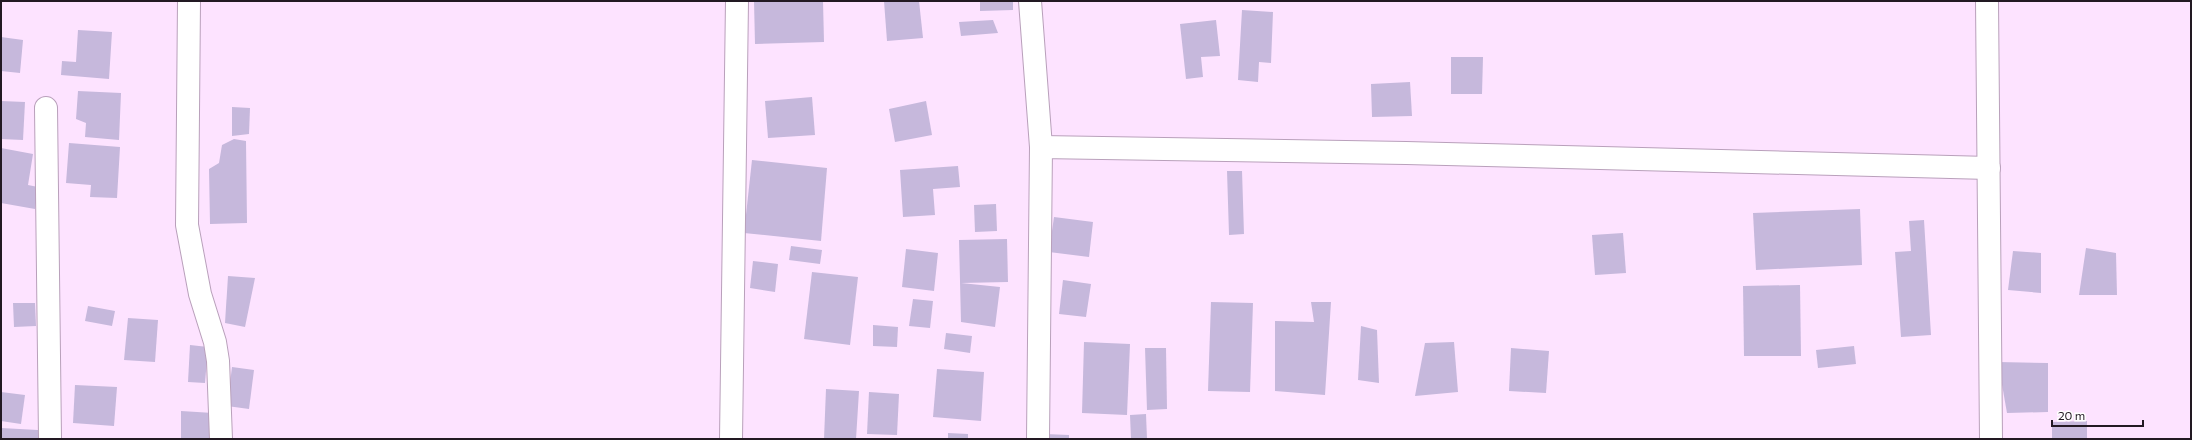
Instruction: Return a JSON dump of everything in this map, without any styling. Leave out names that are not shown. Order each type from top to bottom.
[{"type":"street","points":[[189,1],[187,225],[195,269],[218,361],[221,439]]},
{"type":"street","points":[[731,439],[737,1]]},
{"type":"street","points":[[1030,1],[1041,147],[1038,439]]},
{"type":"street","points":[[1987,1],[1990,439]]},
{"type":"street","points":[[46,108],[50,439]]},
{"type":"street","points":[[1041,147],[1406,153],[1988,168]]},
{"type":"building","points":[[754,1],[823,1],[824,42],[755,44]]},
{"type":"building","points":[[884,1],[919,1],[923,38],[887,41]]},
{"type":"building","points":[[980,1],[1013,1],[1013,10],[980,11]]},
{"type":"building","points":[[1242,10],[1273,12],[1271,63],[1259,62],[1258,82],[1238,80]]},
{"type":"building","points":[[993,20],[998,33],[961,36],[959,22]]},
{"type":"building","points":[[1216,20],[1220,56],[1201,57],[1203,77],[1186,79],[1180,24]]},
{"type":"building","points":[[78,30],[112,32],[109,79],[61,75],[62,61],[76,62]]},
{"type":"building","points":[[1,37],[23,40],[20,73],[1,71]]},
{"type":"building","points":[[1451,57],[1483,57],[1482,94],[1451,94]]},
{"type":"building","points":[[1410,82],[1412,116],[1372,117],[1371,84]]},
{"type":"building","points":[[78,91],[121,93],[119,140],[85,137],[86,123],[76,119]]},
{"type":"building","points":[[812,97],[815,135],[768,138],[765,101]]},
{"type":"building","points":[[1,101],[25,102],[23,140],[1,139]]},
{"type":"building","points":[[926,101],[932,135],[895,142],[889,109]]},
{"type":"building","points":[[232,107],[250,108],[249,134],[232,136]]},
{"type":"building","points":[[234,139],[246,141],[247,223],[210,224],[209,169],[219,163],[222,145]]},
{"type":"building","points":[[69,143],[120,147],[117,198],[90,197],[91,185],[66,183]]},
{"type":"building","points":[[1,148],[33,154],[28,185],[38,187],[35,209],[1,203]]},
{"type":"building","points":[[752,160],[827,168],[821,241],[744,233]]},
{"type":"building","points":[[958,166],[960,187],[933,189],[935,215],[903,217],[900,170]]},
{"type":"building","points":[[1227,171],[1242,171],[1244,234],[1229,235]]},
{"type":"building","points":[[996,204],[997,231],[975,232],[974,205]]},
{"type":"building","points":[[1860,209],[1862,265],[1756,270],[1753,213]]},
{"type":"building","points":[[1054,217],[1093,222],[1089,257],[1049,252]]},
{"type":"building","points":[[1924,220],[1931,335],[1901,337],[1895,252],[1911,251],[1909,221]]},
{"type":"building","points":[[1623,233],[1626,273],[1595,275],[1592,235]]},
{"type":"building","points":[[1007,239],[1008,282],[961,283],[1000,287],[995,327],[961,322],[959,240]]},
{"type":"building","points":[[791,246],[822,250],[820,264],[789,260]]},
{"type":"building","points":[[2086,248],[2116,253],[2117,295],[2079,295]]},
{"type":"building","points":[[906,249],[938,253],[934,291],[902,287]]},
{"type":"building","points":[[2013,251],[2041,253],[2041,293],[2008,290]]},
{"type":"building","points":[[753,261],[778,264],[775,292],[750,288]]},
{"type":"building","points":[[812,272],[858,277],[850,345],[804,339]]},
{"type":"building","points":[[228,276],[255,278],[245,327],[225,323]]},
{"type":"building","points":[[1063,280],[1091,284],[1086,317],[1059,314]]},
{"type":"building","points":[[1800,285],[1801,356],[1744,356],[1743,286]]},
{"type":"building","points":[[913,299],[933,301],[930,328],[909,326]]},
{"type":"building","points":[[1211,302],[1253,303],[1250,392],[1208,391]]},
{"type":"building","points":[[1311,302],[1331,302],[1325,395],[1275,391],[1275,321],[1314,322]]},
{"type":"building","points":[[13,303],[35,303],[36,326],[14,327]]},
{"type":"building","points":[[88,306],[115,311],[112,326],[85,321]]},
{"type":"building","points":[[128,318],[158,320],[155,362],[124,360]]},
{"type":"building","points":[[873,325],[898,327],[897,347],[873,346]]},
{"type":"building","points":[[1361,326],[1377,330],[1379,383],[1358,380]]},
{"type":"building","points":[[946,333],[972,336],[970,353],[944,349]]},
{"type":"building","points":[[1084,342],[1130,344],[1127,415],[1082,413]]},
{"type":"building","points":[[1454,342],[1458,392],[1415,396],[1425,343]]},
{"type":"building","points":[[190,345],[208,347],[205,383],[188,382]]},
{"type":"building","points":[[1854,346],[1856,364],[1818,368],[1816,350]]},
{"type":"building","points":[[1145,348],[1166,348],[1167,409],[1147,410]]},
{"type":"building","points":[[1511,348],[1549,351],[1546,393],[1509,391]]},
{"type":"building","points":[[1998,362],[2048,363],[2048,412],[2007,413]]},
{"type":"building","points":[[232,367],[254,370],[249,409],[227,406]]},
{"type":"building","points":[[937,369],[984,372],[981,421],[933,417]]},
{"type":"building","points":[[75,385],[117,387],[114,426],[73,423]]},
{"type":"building","points":[[826,389],[859,391],[856,439],[824,439]]},
{"type":"building","points":[[1,392],[25,395],[21,424],[1,421]]},
{"type":"building","points":[[869,392],[899,394],[897,435],[867,434]]},
{"type":"building","points":[[181,411],[213,413],[212,439],[181,439]]},
{"type":"building","points":[[1146,414],[1147,439],[1131,439],[1130,415]]},
{"type":"building","points":[[2087,421],[2087,439],[2052,439],[2052,422]]},
{"type":"building","points":[[1,428],[38,430],[38,439],[1,439]]},
{"type":"building","points":[[948,433],[968,434],[968,439],[948,439]]},
{"type":"building","points":[[1045,434],[1069,435],[1069,439],[1045,439]]}]
